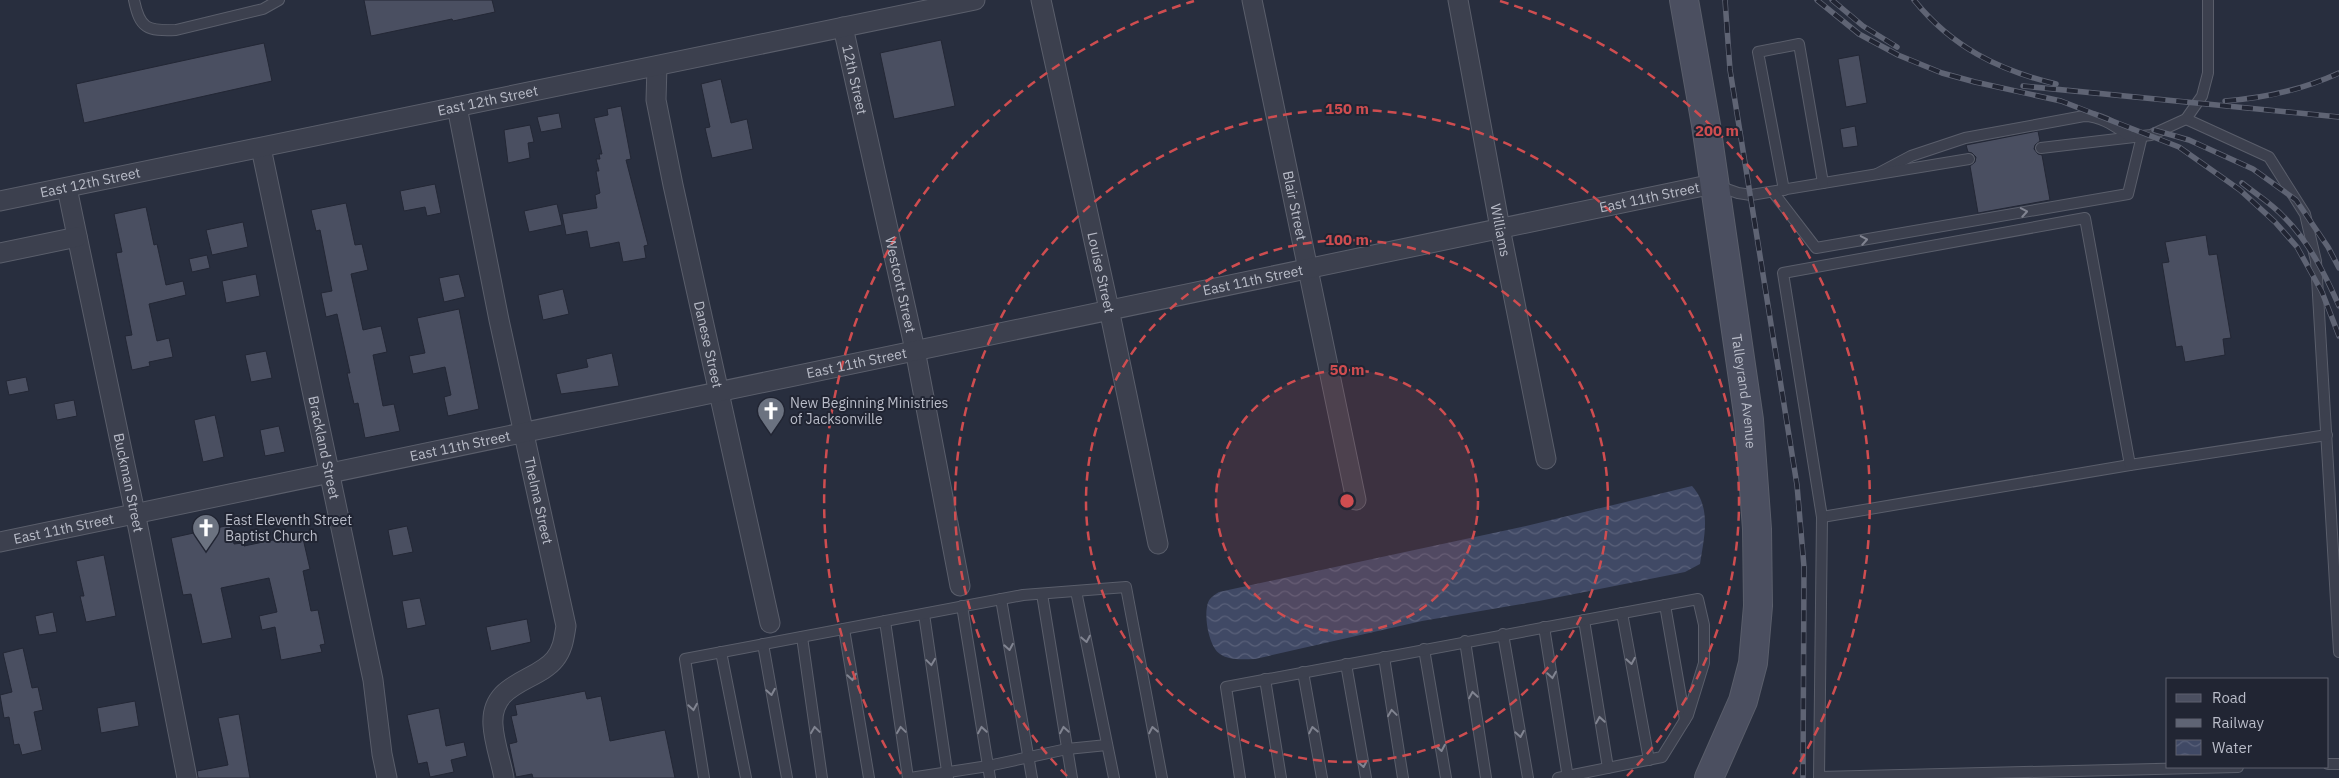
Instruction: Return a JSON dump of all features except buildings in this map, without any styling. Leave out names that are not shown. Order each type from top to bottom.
[{"type":"street","name":"East 12th Street","points":[[0,201],[975,0]]},
{"type":"street","name":"Louise Street","points":[[1042,0],[1158,544]]},
{"type":"street","name":"Blair Street","points":[[1252,0],[1356,500]]},
{"type":"street","name":"Williams","points":[[1458,0],[1500,228],[1546,459]]},
{"type":"street","name":"Talleyrand Avenue","points":[[1684,0],[1706,125],[1713,184],[1749,420],[1757,529],[1758,606],[1753,663],[1743,701],[1709,778]]},
{"type":"street","name":"12th Street","points":[[843,27],[865,132]]},
{"type":"street","name":"Danese Street","points":[[657,66],[656,100],[770,623]]},
{"type":"street","name":"Thelma Street","points":[[457,107],[499,320],[566,626],[564,644],[555,660],[508,689],[497,707],[493,725],[504,778]]},
{"type":"street","name":"Westcott Street","points":[[865,132],[915,350],[960,586]]},
{"type":"street","name":"Brackland Street","points":[[261,148],[373,680],[382,754],[387,778]]},
{"type":"street","name":"East 11th Street","points":[[0,542],[330,475],[719,390],[1713,184]]},
{"type":"street","name":"Buckman Street","points":[[67,188],[136,514],[187,778]]},
{"type":"street","points":[[0,253],[77,237]]},
{"type":"lane","points":[[134,0],[138,19],[143,25],[151,29],[176,30],[263,9],[279,0]]},
{"type":"lane","points":[[2041,148],[2151,135],[2186,119],[2202,96],[2208,73],[2208,0]]},
{"type":"lane","points":[[1784,190],[1758,52],[1798,44],[1823,183]]},
{"type":"lane","points":[[1877,174],[1911,156],[1965,138],[2084,116],[2092,116],[2136,137]]},
{"type":"lane","points":[[2186,119],[2269,157],[2306,214],[2316,261],[2339,652]]},
{"type":"lane","points":[[1773,192],[1816,248],[2128,194],[2136,137]]},
{"type":"lane","points":[[1713,184],[1738,194],[1751,195],[1969,159]]},
{"type":"lane","points":[[2130,465],[2085,218],[1783,273],[1822,518],[1819,778],[2200,768]]},
{"type":"lane","points":[[1822,518],[2130,465],[2327,435]]},
{"type":"lane","points":[[704,778],[686,659],[1001,599],[1126,587],[1162,778]]},
{"type":"lane","points":[[1076,591],[1114,778]]},
{"type":"lane","points":[[1042,594],[1072,778]]},
{"type":"lane","points":[[1001,599],[1032,778]]},
{"type":"lane","points":[[1240,778],[1226,687],[1384,656],[1698,599],[1704,625],[1704,663],[1685,720],[1662,757],[1567,777],[1544,627]]},
{"type":"lane","points":[[1665,605],[1685,720]]},
{"type":"lane","points":[[962,606],[990,778]]},
{"type":"lane","points":[[1622,613],[1649,760]]},
{"type":"lane","points":[[924,614],[947,774]]},
{"type":"lane","points":[[1584,620],[1608,768]]},
{"type":"lane","points":[[884,621],[909,778],[947,774],[1067,749],[1107,745]]},
{"type":"lane","points":[[844,629],[869,778]]},
{"type":"lane","points":[[1503,634],[1528,778]]},
{"type":"lane","points":[[802,637],[822,778]]},
{"type":"lane","points":[[1465,641],[1486,778]]},
{"type":"lane","points":[[763,644],[787,778]]},
{"type":"lane","points":[[1424,649],[1446,778]]},
{"type":"lane","points":[[721,652],[746,778]]},
{"type":"lane","points":[[1384,656],[1403,778]]},
{"type":"lane","points":[[1346,664],[1366,778]]},
{"type":"lane","points":[[1303,672],[1322,778]]},
{"type":"lane","points":[[1265,679],[1281,778]]},
{"type":"water","points":[[1692,486],[1702,504],[1705,523],[1700,564],[1685,572],[1539,601],[1422,621],[1255,659],[1228,658],[1220,654],[1212,644],[1209,636],[1206,611],[1211,598],[1219,592],[1526,526]]},
{"type":"railway","points":[[1725,0],[1730,70],[1797,485],[1804,567],[1803,778]]},
{"type":"railway","points":[[1817,0],[1859,34],[1898,55],[1942,73],[2061,101],[2179,147],[2240,190],[2275,222],[2297,247],[2322,292],[2339,336]]},
{"type":"railway","points":[[1832,0],[1863,26],[1897,47]]},
{"type":"railway","points":[[1914,0],[1929,17],[1960,44],[2015,72],[2056,84]]},
{"type":"railway","points":[[2225,101],[2255,98],[2284,92],[2339,73]]},
{"type":"railway","points":[[2023,86],[2339,117]]},
{"type":"railway","points":[[2154,130],[2189,140],[2253,169],[2296,200],[2328,247],[2339,268]]},
{"type":"railway","points":[[2242,183],[2279,212],[2301,237],[2322,270],[2339,306]]},
{"type":"place","name":"New Beginning Ministries of Jacksonville","points":[[771,435]]},
{"type":"place","name":"East Eleventh Street Baptist Church","points":[[206,552]]}]
